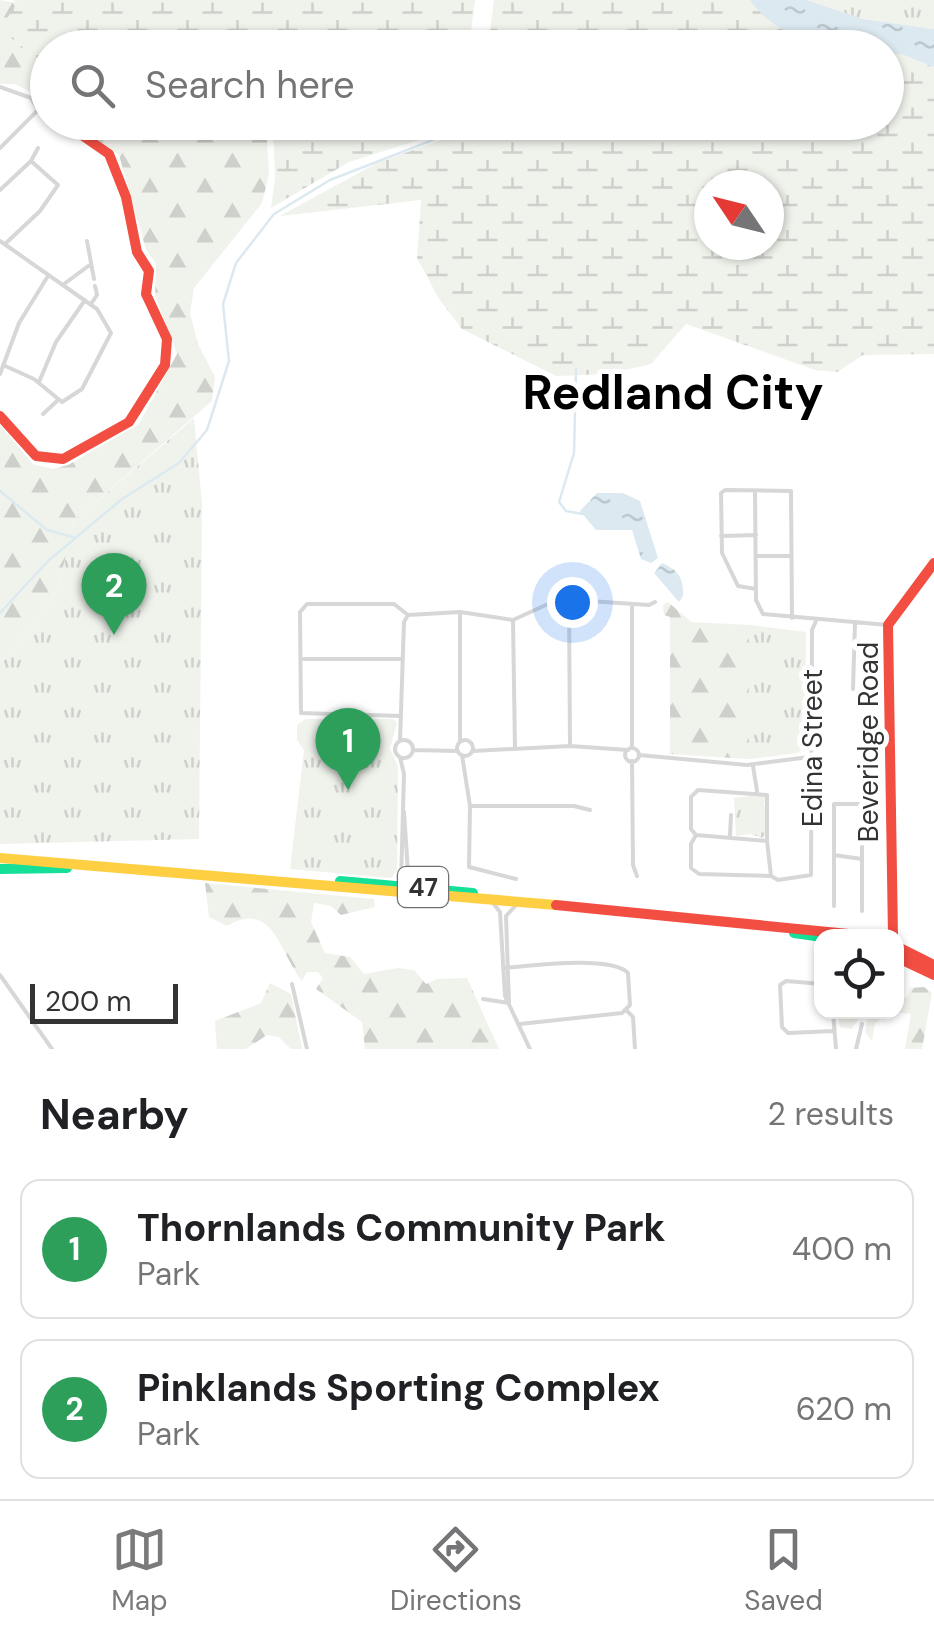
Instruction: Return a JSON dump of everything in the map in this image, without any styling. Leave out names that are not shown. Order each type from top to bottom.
[{"type":"main road","points":[[0,416],[36,456],[63,459],[129,422],[168,357],[166,339],[146,294],[149,271],[137,252],[126,197],[112,160],[86,140]]},
{"type":"main road","name":"Beveridge Road","points":[[893,929],[888,625],[934,563]]},
{"type":"main road","name":"47","points":[[1,867],[103,868],[405,889],[547,906]]},
{"type":"main road","name":"47","points":[[405,889],[516,904],[814,930]]},
{"type":"main road","name":"47","points":[[754,924],[814,936]]},
{"type":"main road","points":[[904,950],[934,965]]},
{"type":"main road","points":[[904,961],[934,975]]},
{"type":"street","points":[[0,87],[17,90],[30,99]]},
{"type":"street","points":[[0,148],[30,118]]},
{"type":"street","points":[[0,190],[38,148]]},
{"type":"street","points":[[30,161],[55,179],[56,191],[3,243],[91,304],[102,314],[111,338],[82,389],[58,400],[43,414]]},
{"type":"street","points":[[86,242],[94,279]]},
{"type":"street","points":[[64,284],[91,264]]},
{"type":"street","points":[[0,374],[19,323],[48,276]]},
{"type":"street","points":[[91,304],[96,286]]},
{"type":"street","points":[[38,382],[56,342],[85,300]]},
{"type":"street","points":[[3,365],[38,382],[58,400]]},
{"type":"street","points":[[756,590],[738,586],[722,552],[722,491],[791,492],[792,618]]},
{"type":"street","points":[[755,492],[756,590],[763,614],[888,625]]},
{"type":"street","points":[[721,536],[756,535]]},
{"type":"street","points":[[756,556],[789,556]]},
{"type":"street","points":[[570,598],[570,746]]},
{"type":"street","points":[[402,716],[304,715],[300,694],[304,659],[300,612],[308,604],[394,604],[408,615],[460,612],[513,620],[550,600],[655,602]]},
{"type":"street","points":[[632,604],[629,760],[632,865],[637,876]]},
{"type":"street","points":[[460,612],[460,731],[470,806],[469,867],[516,879]]},
{"type":"street","points":[[405,889],[404,774],[408,746],[402,716],[408,615]]},
{"type":"street","points":[[513,620],[514,748]]},
{"type":"street","name":"Edina Street","points":[[771,876],[778,880],[810,875],[808,757],[812,630],[816,621]]},
{"type":"street","points":[[853,689],[855,622]]},
{"type":"street","points":[[304,659],[404,659]]},
{"type":"street","points":[[404,774],[396,750],[408,746],[630,749],[639,755],[753,764],[808,757]]},
{"type":"street","points":[[400,756],[408,746]]},
{"type":"street","points":[[613,750],[629,760]]},
{"type":"street","points":[[629,760],[639,755]]},
{"type":"street","points":[[753,764],[757,792]]},
{"type":"street","points":[[696,835],[690,844],[694,872],[771,876],[767,841],[770,799],[757,792],[693,792],[691,829],[696,835],[767,841]]},
{"type":"street","points":[[834,906],[834,804],[862,804],[862,912]]},
{"type":"street","points":[[470,806],[574,806],[590,810]]},
{"type":"street","points":[[730,836],[731,815]]},
{"type":"street","points":[[834,855],[862,858]]},
{"type":"street","points":[[491,901],[500,912],[509,1003],[530,1049]]},
{"type":"street","points":[[506,968],[506,916],[516,904]]},
{"type":"street","points":[[506,968],[574,963],[621,967],[628,974],[627,1010]]},
{"type":"street","points":[[0,975],[52,1049]]},
{"type":"street","points":[[814,983],[786,981],[780,985],[782,1027],[788,1033],[834,1030]]},
{"type":"street","points":[[292,984],[307,1049]]},
{"type":"street","points":[[483,1000],[509,1003]]},
{"type":"street","points":[[520,1024],[627,1010]]},
{"type":"street","points":[[627,1010],[633,1017],[635,1049]]},
{"type":"street","points":[[833,1019],[836,1049]]},
{"type":"street","points":[[856,1049],[862,1024]]},
{"type":"green space","points":[[0,0],[17,3],[15,11],[30,33],[30,92],[15,84],[0,84]]},
{"type":"green space","points":[[12,0],[475,0],[471,30],[30,30],[30,56],[7,34],[4,23],[17,3]]},
{"type":"green space","points":[[494,0],[750,0],[795,30],[490,30]]},
{"type":"green space","points":[[807,0],[934,0],[934,29],[863,19]]},
{"type":"green space","points":[[904,55],[934,67],[934,354],[863,355],[837,372],[815,370],[686,324],[651,364],[608,374],[556,376],[462,329],[439,299],[417,258],[421,200],[280,216],[377,163],[441,140],[904,140]]},
{"type":"green space","points":[[98,140],[267,140],[269,174],[262,203],[194,288],[190,313],[198,344],[215,377],[212,401],[74,521],[58,590],[17,648],[0,661],[0,425],[33,464],[53,469],[68,465],[139,424],[177,354],[155,295],[156,264],[146,250],[119,155]]},
{"type":"green space","points":[[274,140],[419,140],[349,162],[271,208]]},
{"type":"green space","points":[[194,418],[202,504],[199,839],[0,844],[0,661],[17,648],[58,590],[74,521]]},
{"type":"green space","points":[[668,602],[691,622],[749,625],[749,759],[670,754],[670,617],[664,615],[663,605]]},
{"type":"green space","points":[[749,625],[806,632],[805,745],[798,753],[749,759]]},
{"type":"green space","points":[[306,719],[393,719],[397,723],[390,748],[398,767],[397,871],[391,878],[290,869],[304,750],[297,740],[297,725]]},
{"type":"green space","points":[[764,796],[767,801],[764,802],[768,832],[762,838],[750,834],[736,836],[734,798]]},
{"type":"green space","points":[[205,883],[374,899],[375,907],[341,915],[331,906],[314,903],[311,922],[325,953],[350,957],[364,974],[398,968],[414,970],[426,984],[437,979],[467,978],[499,1049],[365,1049],[362,1022],[316,989],[323,978],[318,972],[307,972],[302,981],[265,924],[243,919],[227,926],[209,917]]},
{"type":"green space","points":[[270,983],[291,994],[302,1049],[291,1049],[279,1037],[267,1035],[246,1049],[217,1049],[215,1021],[261,1003]]},
{"type":"green space","points":[[924,987],[932,993],[922,1049],[905,1049],[911,1014],[904,1013],[904,998],[910,988]]},
{"type":"green space","points":[[839,1019],[858,1019],[851,1029],[840,1027]]},
{"type":"green space","points":[[868,1019],[880,1019],[872,1041],[865,1032]]},
{"type":"water","points":[[750,0],[807,0],[863,19],[934,29],[934,67],[904,55],[904,30],[785,30]]},
{"type":"water","points":[[597,493],[623,493],[640,501],[658,558],[651,563],[641,559],[632,530],[596,530],[580,511]]},
{"type":"water","points":[[662,563],[681,579],[683,596],[679,602],[654,573]]},
{"type":"waterway","points":[[0,613],[48,561],[122,499],[179,463],[207,430],[229,361],[223,304],[236,263],[274,214],[330,180],[433,140]]},
{"type":"waterway","points":[[576,369],[574,453],[559,502],[566,511],[583,514]]},
{"type":"waterway","points":[[0,491],[47,530],[73,537]]},
{"type":"traffic: fast","points":[[0,869],[67,868]]},
{"type":"traffic: fast","points":[[340,881],[473,893]]},
{"type":"traffic: fast","points":[[794,933],[814,936]]},
{"type":"traffic: slow","points":[[0,858],[556,905]]},
{"type":"traffic: jam","points":[[0,416],[36,456],[63,459],[129,422],[165,365],[167,339],[146,294],[149,271],[137,252],[126,197],[109,154],[89,140]]},
{"type":"traffic: jam","points":[[893,929],[888,625],[934,563]]},
{"type":"traffic: jam","points":[[556,905],[814,931]]},
{"type":"traffic: jam","points":[[904,950],[934,965]]},
{"type":"traffic: jam","points":[[904,961],[934,975]]},
{"type":"place","name":"Pinklands Sporting Complex","points":[[114,635]]},
{"type":"place","name":"Thornlands Community Park","points":[[348,790]]},
{"type":"district","name":"Redland City","points":[[673,392]]}]
